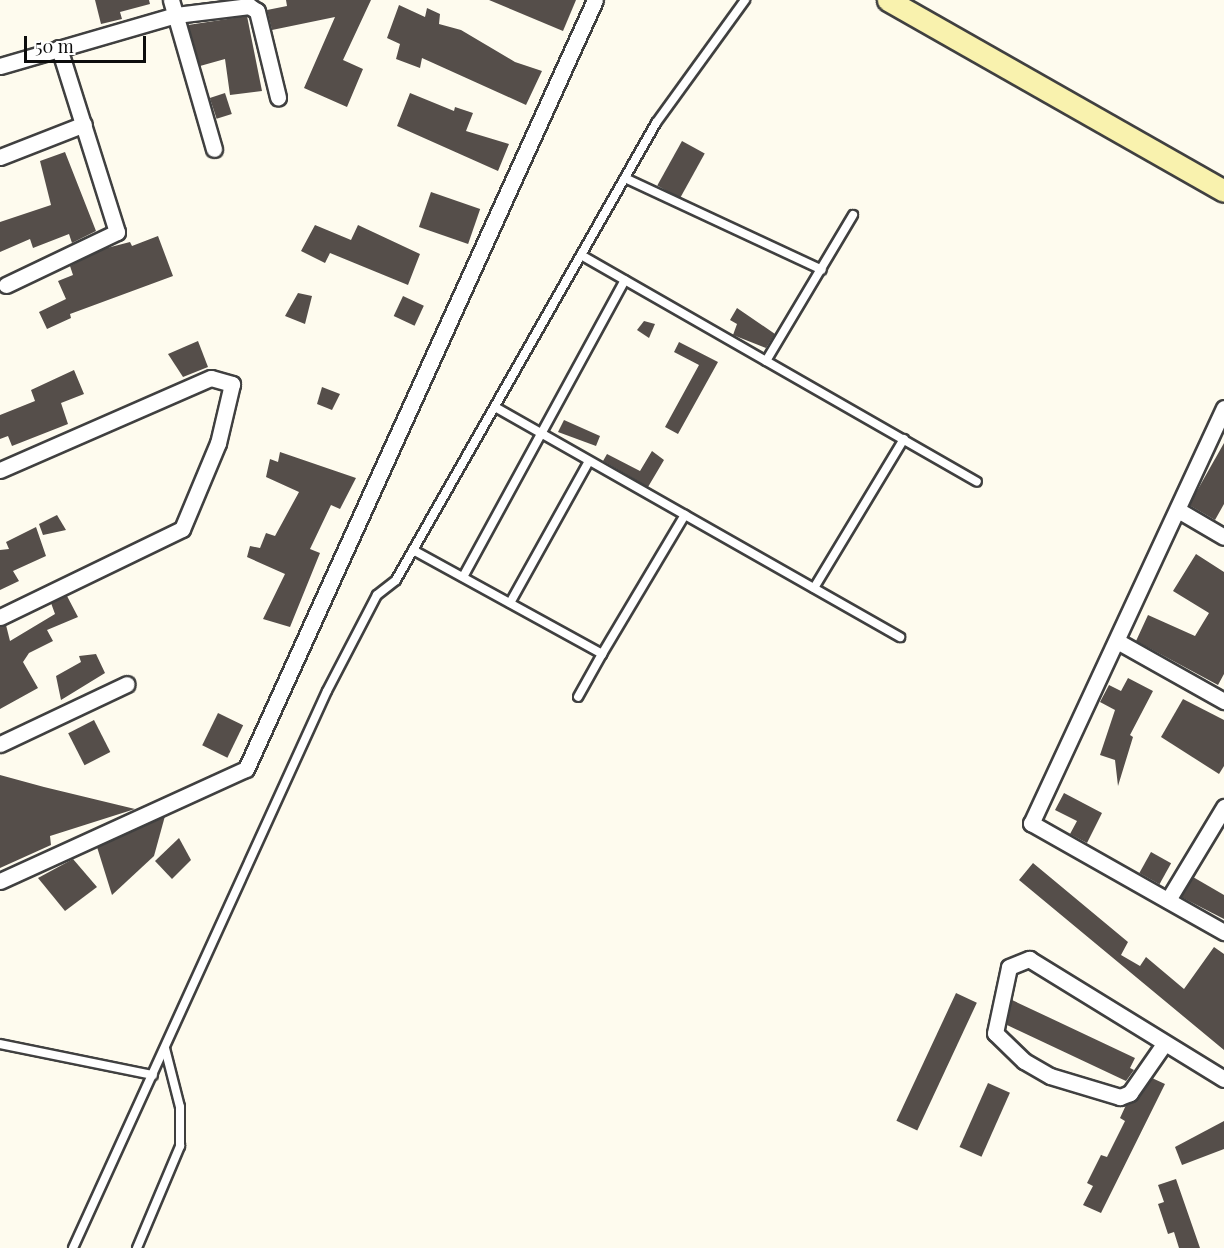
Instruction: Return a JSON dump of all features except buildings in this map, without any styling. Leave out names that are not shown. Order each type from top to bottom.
[{"type":"street","points":[[0,881],[93,835],[236,778],[246,769],[595,0]]},
{"type":"street","points":[[888,0],[1224,191]]},
{"type":"street","points":[[173,7],[214,148]]},
{"type":"street","points":[[0,66],[59,48],[173,7],[254,7],[278,97]]},
{"type":"street","points":[[6,285],[117,232],[59,48]]},
{"type":"street","points":[[0,158],[84,124]]},
{"type":"street","points":[[0,470],[211,378],[231,384],[218,443],[182,529],[0,617]]},
{"type":"street","points":[[1224,408],[1031,823],[1224,932]]},
{"type":"street","points":[[1178,510],[1224,537]]},
{"type":"street","points":[[1117,641],[1224,701]]},
{"type":"street","points":[[0,744],[127,684]]},
{"type":"street","points":[[1168,900],[1224,807]]},
{"type":"street","points":[[1164,1044],[1130,1093],[1120,1096],[1050,1076],[1024,1061],[995,1033],[993,1024],[1009,967],[1029,959],[1224,1079]]},
{"type":"lane","points":[[73,1248],[327,691],[377,595],[396,580],[656,123],[745,0]]},
{"type":"lane","points":[[625,178],[822,270]]},
{"type":"lane","points":[[766,361],[854,215]]},
{"type":"lane","points":[[580,255],[977,482]]},
{"type":"lane","points":[[463,577],[625,280]]},
{"type":"lane","points":[[495,407],[900,637]]},
{"type":"lane","points":[[814,588],[904,440]]},
{"type":"lane","points":[[510,603],[589,461]]},
{"type":"lane","points":[[578,698],[685,515]]},
{"type":"lane","points":[[413,550],[602,654]]},
{"type":"lane","points":[[0,1044],[153,1075]]},
{"type":"lane","points":[[137,1248],[180,1146],[180,1107],[165,1048]]}]
